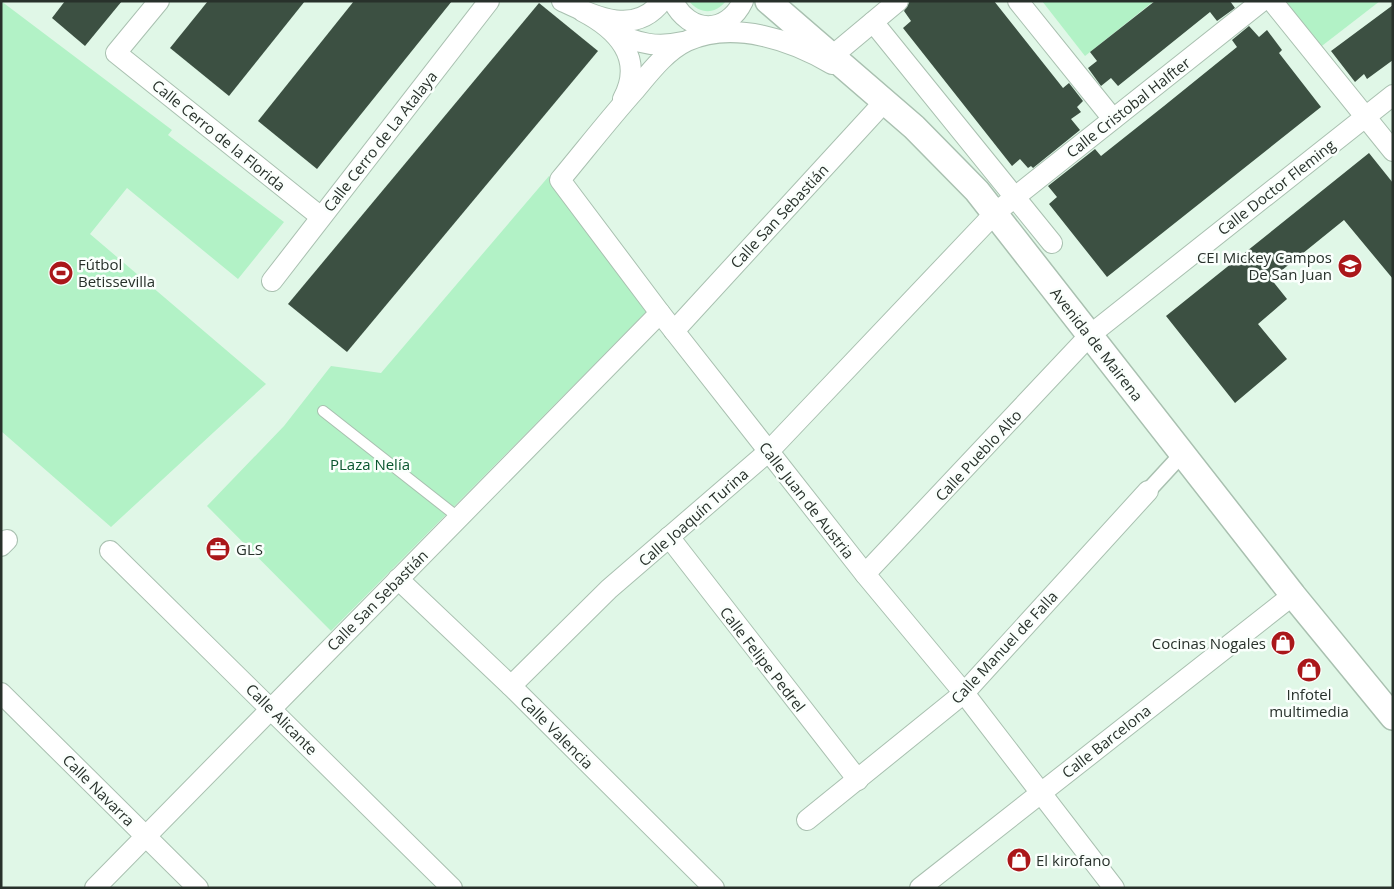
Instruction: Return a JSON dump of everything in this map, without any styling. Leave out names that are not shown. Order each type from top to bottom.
[{"type":"street","name":"Calle Cerro de la Florida","points":[[158,1],[116,53],[322,217]]},
{"type":"street","name":"Calle Cerro de La Atalaya","points":[[272,281],[489,1]]},
{"type":"street","points":[[562,1],[615,32],[637,42],[663,46],[727,32],[751,34],[776,39],[828,62],[856,78]]},
{"type":"street","points":[[691,40],[726,22],[739,10],[743,1]]},
{"type":"street","name":"Avenida de Mairena","points":[[768,1],[831,57],[885,101],[940,152],[995,213],[1293,595],[1393,717]]},
{"type":"street","points":[[831,57],[898,1]]},
{"type":"street","points":[[1018,1],[1113,119]]},
{"type":"street","name":"Calle Cristobal Halfter","points":[[995,213],[1262,1]]},
{"type":"street","points":[[1272,1],[1393,151]]},
{"type":"street","points":[[582,11],[602,18],[625,22],[639,20],[664,4]]},
{"type":"street","points":[[664,4],[690,22],[708,26],[726,22]]},
{"type":"street","points":[[618,110],[627,92],[637,42],[664,4]]},
{"type":"street","points":[[873,22],[1052,243]]},
{"type":"street","points":[[615,32],[628,54],[630,76]]},
{"type":"street","name":"Calle Juan de Austria","points":[[691,40],[661,60],[560,180],[674,331],[865,574],[964,693],[1114,888]]},
{"type":"street","name":"Calle Doctor Fleming","points":[[1090,335],[1393,95]]},
{"type":"street","name":"Calle San Sebastián","points":[[674,331],[885,101]]},
{"type":"street","name":"Calle Joaquín Turina","points":[[511,686],[609,589],[770,451],[995,213]]},
{"type":"street","name":"Calle San Sebastián","points":[[94,888],[660,313]]},
{"type":"street","name":"Calle Pueblo Alto","points":[[865,574],[1090,335]]},
{"type":"street","name":"Calle Manuel de Falla","points":[[807,820],[964,693],[1183,453]]},
{"type":"street","name":"Calle Felipe Pedrel","points":[[669,537],[858,780]]},
{"type":"street","name":"Calle Alicante","points":[[110,552],[452,888]]},
{"type":"street","name":"Calle Valencia","points":[[398,579],[511,686],[714,888]]},
{"type":"street","name":"Calle Barcelona","points":[[920,888],[1293,595]]},
{"type":"street","name":"Calle Navarra","points":[[1,693],[198,888]]},
{"type":"lane","points":[[323,412],[459,518]]},
{"type":"green space","points":[[1,1],[172,130],[168,135],[284,222],[238,279],[127,188],[90,234],[266,384],[111,527],[1,431]]},
{"type":"green space","points":[[689,1],[726,1],[718,8],[703,11],[693,6]]},
{"type":"green space","points":[[1042,1],[1154,1],[1085,56]]},
{"type":"green space","points":[[1272,1],[1380,1],[1314,52]]},
{"type":"green space","name":"PLaza Nelía","points":[[549,176],[647,311],[331,631],[207,506],[284,426],[331,366],[381,373]]},
{"type":"building","points":[[65,1],[122,1],[85,46],[52,18]]},
{"type":"building","points":[[208,1],[305,1],[229,96],[170,48]]},
{"type":"building","points":[[354,1],[452,1],[317,169],[258,121]]},
{"type":"building","points":[[910,1],[994,1],[1063,88],[1069,83],[1083,101],[1077,107],[1081,112],[1071,119],[1080,130],[1033,168],[1031,166],[1028,168],[1020,159],[1012,166],[903,28],[911,21],[904,11]]},
{"type":"building","points":[[1155,1],[1230,1],[1235,8],[1217,21],[1210,12],[1118,86],[1111,78],[1101,86],[1088,68],[1097,61],[1090,52]]},
{"type":"building","points":[[539,3],[598,51],[347,352],[288,304]]},
{"type":"building","points":[[1393,5],[1393,60],[1367,79],[1364,74],[1355,82],[1331,51]]},
{"type":"building","points":[[1249,26],[1259,37],[1267,30],[1282,50],[1279,53],[1321,107],[1107,277],[1049,204],[1057,197],[1048,186],[1095,149],[1101,156],[1164,106],[1237,47],[1232,40]]},
{"type":"building","points":[[1369,153],[1393,183],[1393,279],[1344,220],[1271,279],[1287,299],[1258,324],[1287,359],[1235,403],[1166,316]]},
{"type":"place","name":"CEI Mickey Campos De San Juan","points":[[1350,266]]},
{"type":"place","name":"Fútbol Betissevilla","points":[[61,273]]},
{"type":"place","name":"GLS","points":[[218,549]]},
{"type":"place","name":"Cocinas Nogales","points":[[1283,643]]},
{"type":"place","name":"Infotel multimedia","points":[[1309,670]]},
{"type":"place","name":"El kirofano","points":[[1019,860]]}]
